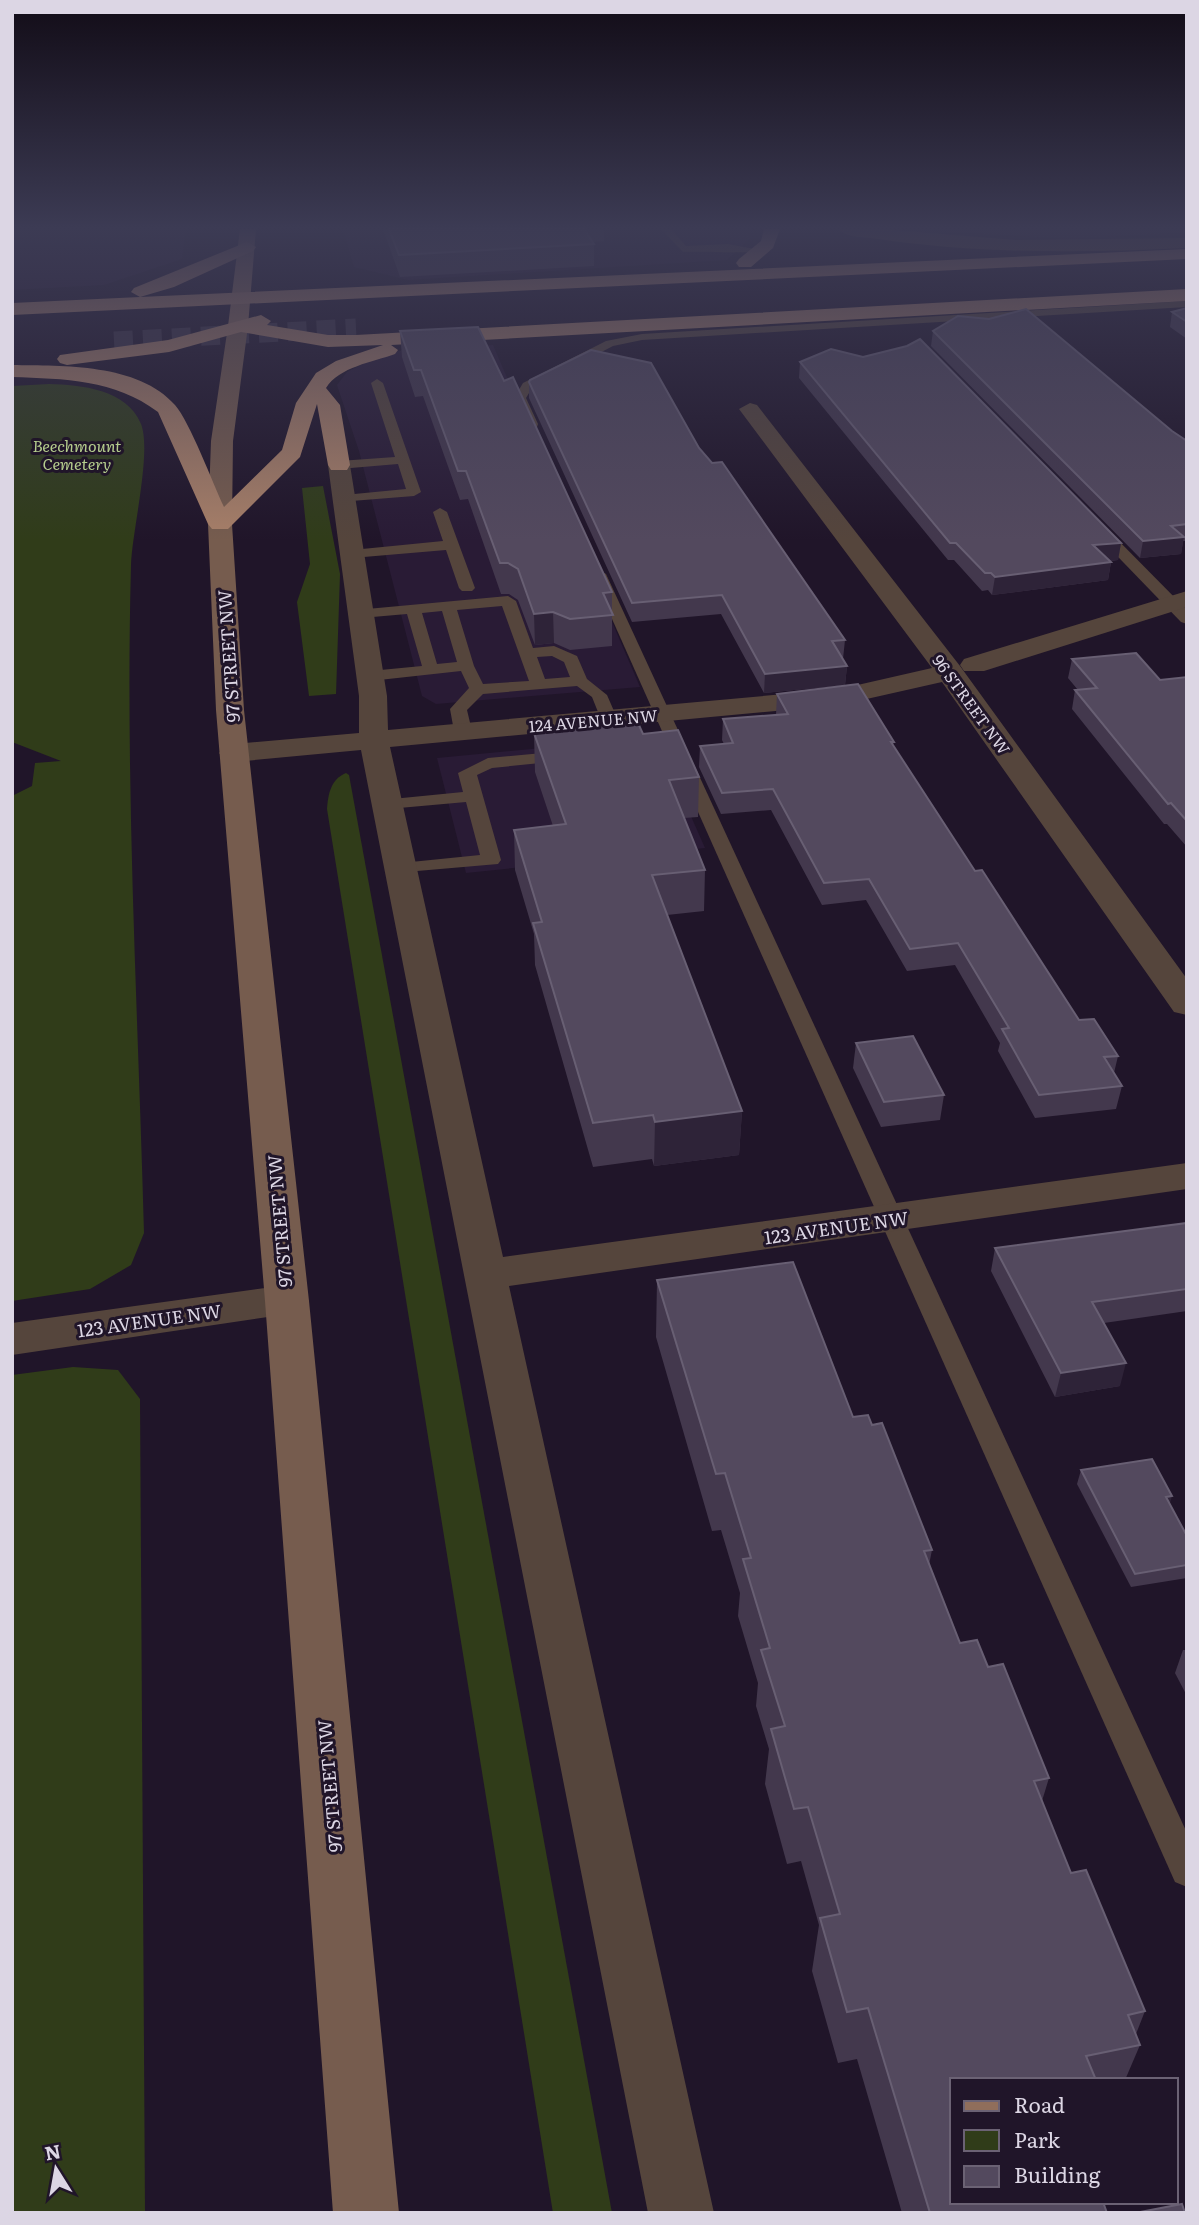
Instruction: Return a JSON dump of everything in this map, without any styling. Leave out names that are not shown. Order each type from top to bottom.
[{"type":"highway","points":[[12,363],[113,348],[144,341],[153,333]]},
{"type":"highway","points":[[50,345],[113,348],[169,346],[214,333]]},
{"type":"highway","points":[[279,333],[328,341],[492,333]]},
{"type":"highway","points":[[342,333],[393,339]]},
{"type":"highway","points":[[12,371],[102,377],[126,383],[153,397],[167,409],[220,524],[292,452],[301,418],[323,377],[363,357],[422,343],[489,333]]},
{"type":"highway","points":[[315,388],[329,405],[342,482]]},
{"type":"main road","name":"97 STREET NW","points":[[237,333],[222,441],[220,524],[234,753],[286,1301],[366,2213]]},
{"type":"street","name":"96 STREET NW","points":[[751,410],[960,673],[1187,1004]]},
{"type":"street","points":[[342,482],[370,676],[374,740],[681,2213]]},
{"type":"street","name":"124 AVENUE NW","points":[[234,753],[463,732],[595,733],[663,713],[841,696],[960,673],[1182,607]]},
{"type":"street","name":"123 AVENUE NW","points":[[486,1274],[1187,1176]]},
{"type":"street","name":"123 AVENUE NW","points":[[12,1339],[286,1301]]},
{"type":"lane","points":[[543,449],[520,398],[527,386],[610,343],[642,337],[708,333]]},
{"type":"lane","points":[[908,333],[915,340]]},
{"type":"lane","points":[[342,482],[414,492],[377,383]]},
{"type":"lane","points":[[342,482],[403,460]]},
{"type":"lane","points":[[440,512],[467,588]]},
{"type":"lane","points":[[1085,514],[1182,607]]},
{"type":"lane","points":[[352,554],[451,545]]},
{"type":"lane","points":[[589,550],[1187,1871]]},
{"type":"lane","points":[[361,613],[508,601],[539,685]]},
{"type":"lane","points":[[448,606],[466,666],[478,690]]},
{"type":"lane","points":[[413,609],[431,670]]},
{"type":"lane","points":[[401,869],[491,860],[467,773],[488,763],[595,733],[599,695],[580,681],[571,659],[554,651],[527,653]]},
{"type":"lane","points":[[370,676],[466,666]]},
{"type":"lane","points":[[463,732],[458,709],[478,690],[580,681]]},
{"type":"lane","points":[[387,804],[473,796]]},
{"type":"shaded area","points":[[493,345],[640,687],[436,704],[422,696],[359,451],[337,385],[347,372],[374,358],[398,351]]},
{"type":"shaded area","points":[[656,737],[705,848],[466,873],[437,758]]},
{"type":"green space","name":"Beechmount Cemetery","points":[[49,384],[88,388],[114,396],[134,412],[144,437],[143,472],[131,565],[130,732],[144,1233],[131,1265],[90,1289],[12,1301],[12,796],[32,786],[35,763],[61,761],[12,742],[12,386]]},
{"type":"green space","points":[[323,486],[340,574],[336,694],[309,696],[297,602],[310,564],[302,488]]},
{"type":"green space","points":[[346,773],[349,775],[612,2213],[553,2213],[327,809],[331,788],[337,779]]},
{"type":"green space","points":[[73,1367],[118,1370],[140,1399],[145,2213],[12,2213],[12,1375]]},
{"type":"building","points":[[401,333],[481,333],[504,381],[513,377],[612,592],[603,593],[613,615],[570,619],[553,612],[534,614],[518,569],[508,563],[500,563],[466,471],[458,471],[421,370],[414,370]]},
{"type":"building","points":[[935,333],[1055,333],[1187,441],[1187,524],[1171,526],[1184,537],[1143,541]]},
{"type":"building","points":[[920,339],[1121,543],[1093,545],[1111,562],[995,577],[991,573],[985,573],[956,543],[950,543],[800,362],[831,349],[863,357],[907,346]]},
{"type":"building","points":[[591,350],[651,363],[699,448],[712,463],[722,462],[845,640],[832,641],[847,666],[765,674],[722,595],[632,603],[529,382]]},
{"type":"building","points":[[1136,653],[1160,680],[1187,677],[1187,821],[1171,803],[1168,804],[1075,690],[1097,688],[1072,659]]},
{"type":"building","points":[[858,684],[894,742],[891,742],[975,871],[982,870],[1079,1020],[1094,1019],[1118,1056],[1104,1057],[1122,1086],[1039,1095],[1002,1029],[1009,1028],[958,943],[910,949],[869,879],[824,883],[773,789],[722,793],[700,746],[733,743],[723,719],[788,714],[777,694]]},
{"type":"building","points":[[638,723],[643,734],[678,730],[699,777],[669,780],[705,870],[652,875],[742,1111],[655,1122],[653,1115],[593,1123],[533,923],[542,922],[514,830],[566,824],[534,733]]},
{"type":"building","points":[[913,1036],[944,1095],[884,1102],[856,1043]]},
{"type":"building","points":[[1187,1223],[1187,1289],[1092,1302],[1126,1363],[1061,1373],[995,1248]]},
{"type":"building","points":[[793,1262],[853,1417],[868,1415],[872,1425],[882,1423],[932,1550],[924,1551],[960,1643],[977,1640],[988,1667],[1003,1664],[1049,1778],[1034,1781],[1071,1873],[1086,1870],[1145,2011],[1128,2015],[1140,2045],[1086,2056],[1095,2078],[950,2078],[950,2204],[1104,2204],[1107,2213],[930,2213],[868,2008],[847,2012],[820,1918],[840,1914],[808,1807],[794,1809],[771,1729],[785,1726],[761,1650],[770,1648],[743,1559],[751,1558],[725,1473],[716,1474],[657,1280]]},
{"type":"building","points":[[1152,1459],[1172,1496],[1166,1497],[1187,1536],[1187,1565],[1135,1574],[1081,1470]]},
{"type":"building","points":[[1182,2204],[1185,2213],[1135,2213]]},
{"type":"tunnel","points":[[114,341],[266,333]]}]
